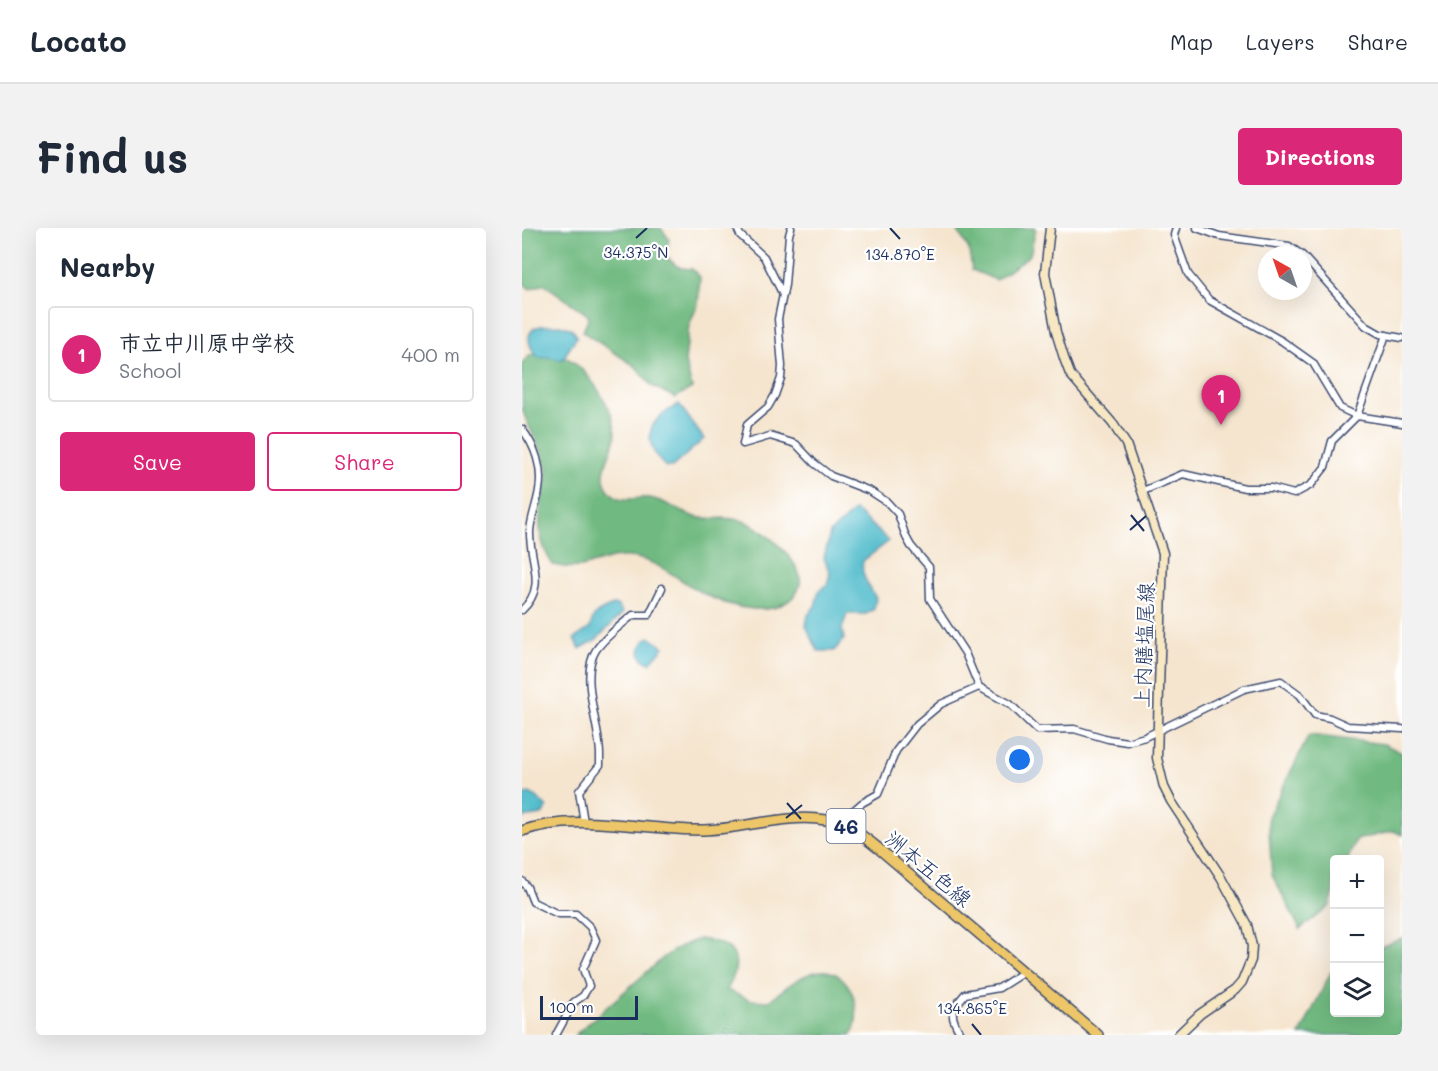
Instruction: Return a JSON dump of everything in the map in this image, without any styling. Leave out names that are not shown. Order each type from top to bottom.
[{"type":"main road","name":"上内膳塩尾線","points":[[1050,228],[1045,273],[1056,332],[1064,358],[1070,374],[1113,424],[1126,444],[1163,553],[1157,758],[1164,788],[1221,877],[1247,926],[1252,946],[1251,960],[1242,982],[1235,990],[1200,1014],[1178,1035]]},
{"type":"main road","name":"洲本五色線","points":[[522,831],[544,825],[584,822],[642,828],[703,830],[798,819],[820,819],[839,823],[865,838],[1098,1035]]},
{"type":"street","points":[[737,228],[740,235],[764,257],[783,296]]},
{"type":"street","points":[[791,228],[786,285],[778,319],[781,378],[776,395],[768,407],[747,425],[743,444],[770,436],[796,444],[814,463],[831,476],[870,491],[887,502],[898,514],[911,546],[928,567],[930,599],[965,653],[979,687],[1010,704],[1037,730],[1074,729],[1127,742],[1145,737],[1244,689],[1281,681],[1300,695],[1315,715],[1330,718],[1348,726],[1402,729]]},
{"type":"street","points":[[1176,228],[1174,235],[1188,274],[1209,300],[1282,341],[1312,363],[1340,408],[1357,416],[1402,423]]},
{"type":"street","points":[[1197,228],[1220,236],[1289,246]]},
{"type":"street","points":[[1312,267],[1366,326],[1380,334],[1402,338]]},
{"type":"street","points":[[1143,491],[1183,474],[1245,488],[1271,488],[1294,494],[1311,485],[1324,467],[1332,441],[1357,416],[1386,335]]},
{"type":"street","points":[[522,429],[535,450],[540,478],[530,529],[530,543],[537,580],[535,592],[522,610]]},
{"type":"street","points":[[584,822],[579,791],[600,765],[589,682],[591,658],[601,643],[633,615],[649,615],[662,588]]},
{"type":"street","points":[[839,823],[862,803],[879,794],[896,751],[917,723],[941,704],[979,687]]},
{"type":"street","points":[[522,881],[533,902],[558,914],[576,914],[590,927],[596,940],[583,969],[589,986],[583,996],[574,1002],[556,1035]]},
{"type":"street","points":[[961,1035],[952,1017],[952,1009],[965,994],[999,988],[1024,972]]},
{"type":"green space","points":[[522,228],[661,228],[669,239],[666,255],[669,259],[678,266],[692,269],[700,277],[698,304],[689,325],[685,362],[692,388],[675,398],[652,386],[635,366],[583,332],[589,316],[544,284],[530,289],[522,282]]},
{"type":"green space","points":[[956,228],[1036,228],[1030,255],[996,280],[972,270],[969,249]]},
{"type":"green space","points":[[546,351],[563,356],[582,370],[606,403],[615,437],[604,472],[605,483],[611,492],[623,499],[656,500],[696,517],[734,519],[754,526],[785,551],[798,572],[800,583],[797,592],[787,602],[766,609],[731,605],[697,590],[665,569],[638,558],[616,557],[577,567],[553,565],[544,548],[540,531],[541,504],[547,471],[543,456],[523,411],[522,400],[522,364],[532,355]]},
{"type":"green space","points":[[1309,735],[1384,744],[1402,753],[1402,835],[1394,831],[1356,840],[1350,855],[1330,855],[1329,907],[1300,929],[1272,875],[1268,817]]},
{"type":"green space","points":[[1402,938],[1402,1035],[1300,1035],[1330,974],[1330,1017],[1384,1017],[1384,945]]},
{"type":"green space","points":[[699,939],[728,948],[736,961],[727,990],[750,1000],[769,1001],[795,981],[819,971],[835,974],[843,979],[849,987],[856,1007],[855,1027],[851,1035],[575,1035],[664,957],[679,947]]},
{"type":"water","points":[[560,325],[572,329],[577,336],[563,359],[539,358],[530,343],[531,331],[541,326]]},
{"type":"water","points":[[679,404],[704,439],[672,467],[666,467],[654,452],[650,433],[658,418]]},
{"type":"water","points":[[855,510],[889,541],[863,561],[864,576],[876,598],[874,609],[866,614],[847,614],[842,629],[844,639],[834,651],[818,651],[806,626],[808,615],[815,606],[819,591],[827,584],[830,574],[824,558],[830,533]]},
{"type":"water","points":[[617,605],[623,613],[596,640],[580,649],[574,639],[590,628],[597,613]]},
{"type":"water","points":[[649,637],[664,647],[650,663],[642,658],[640,652],[645,640]]},
{"type":"water","points":[[529,793],[537,797],[547,808],[542,815],[522,818],[522,795]]},
{"type":"place","name":"市立中川原中学校","points":[[1221,425]]}]
